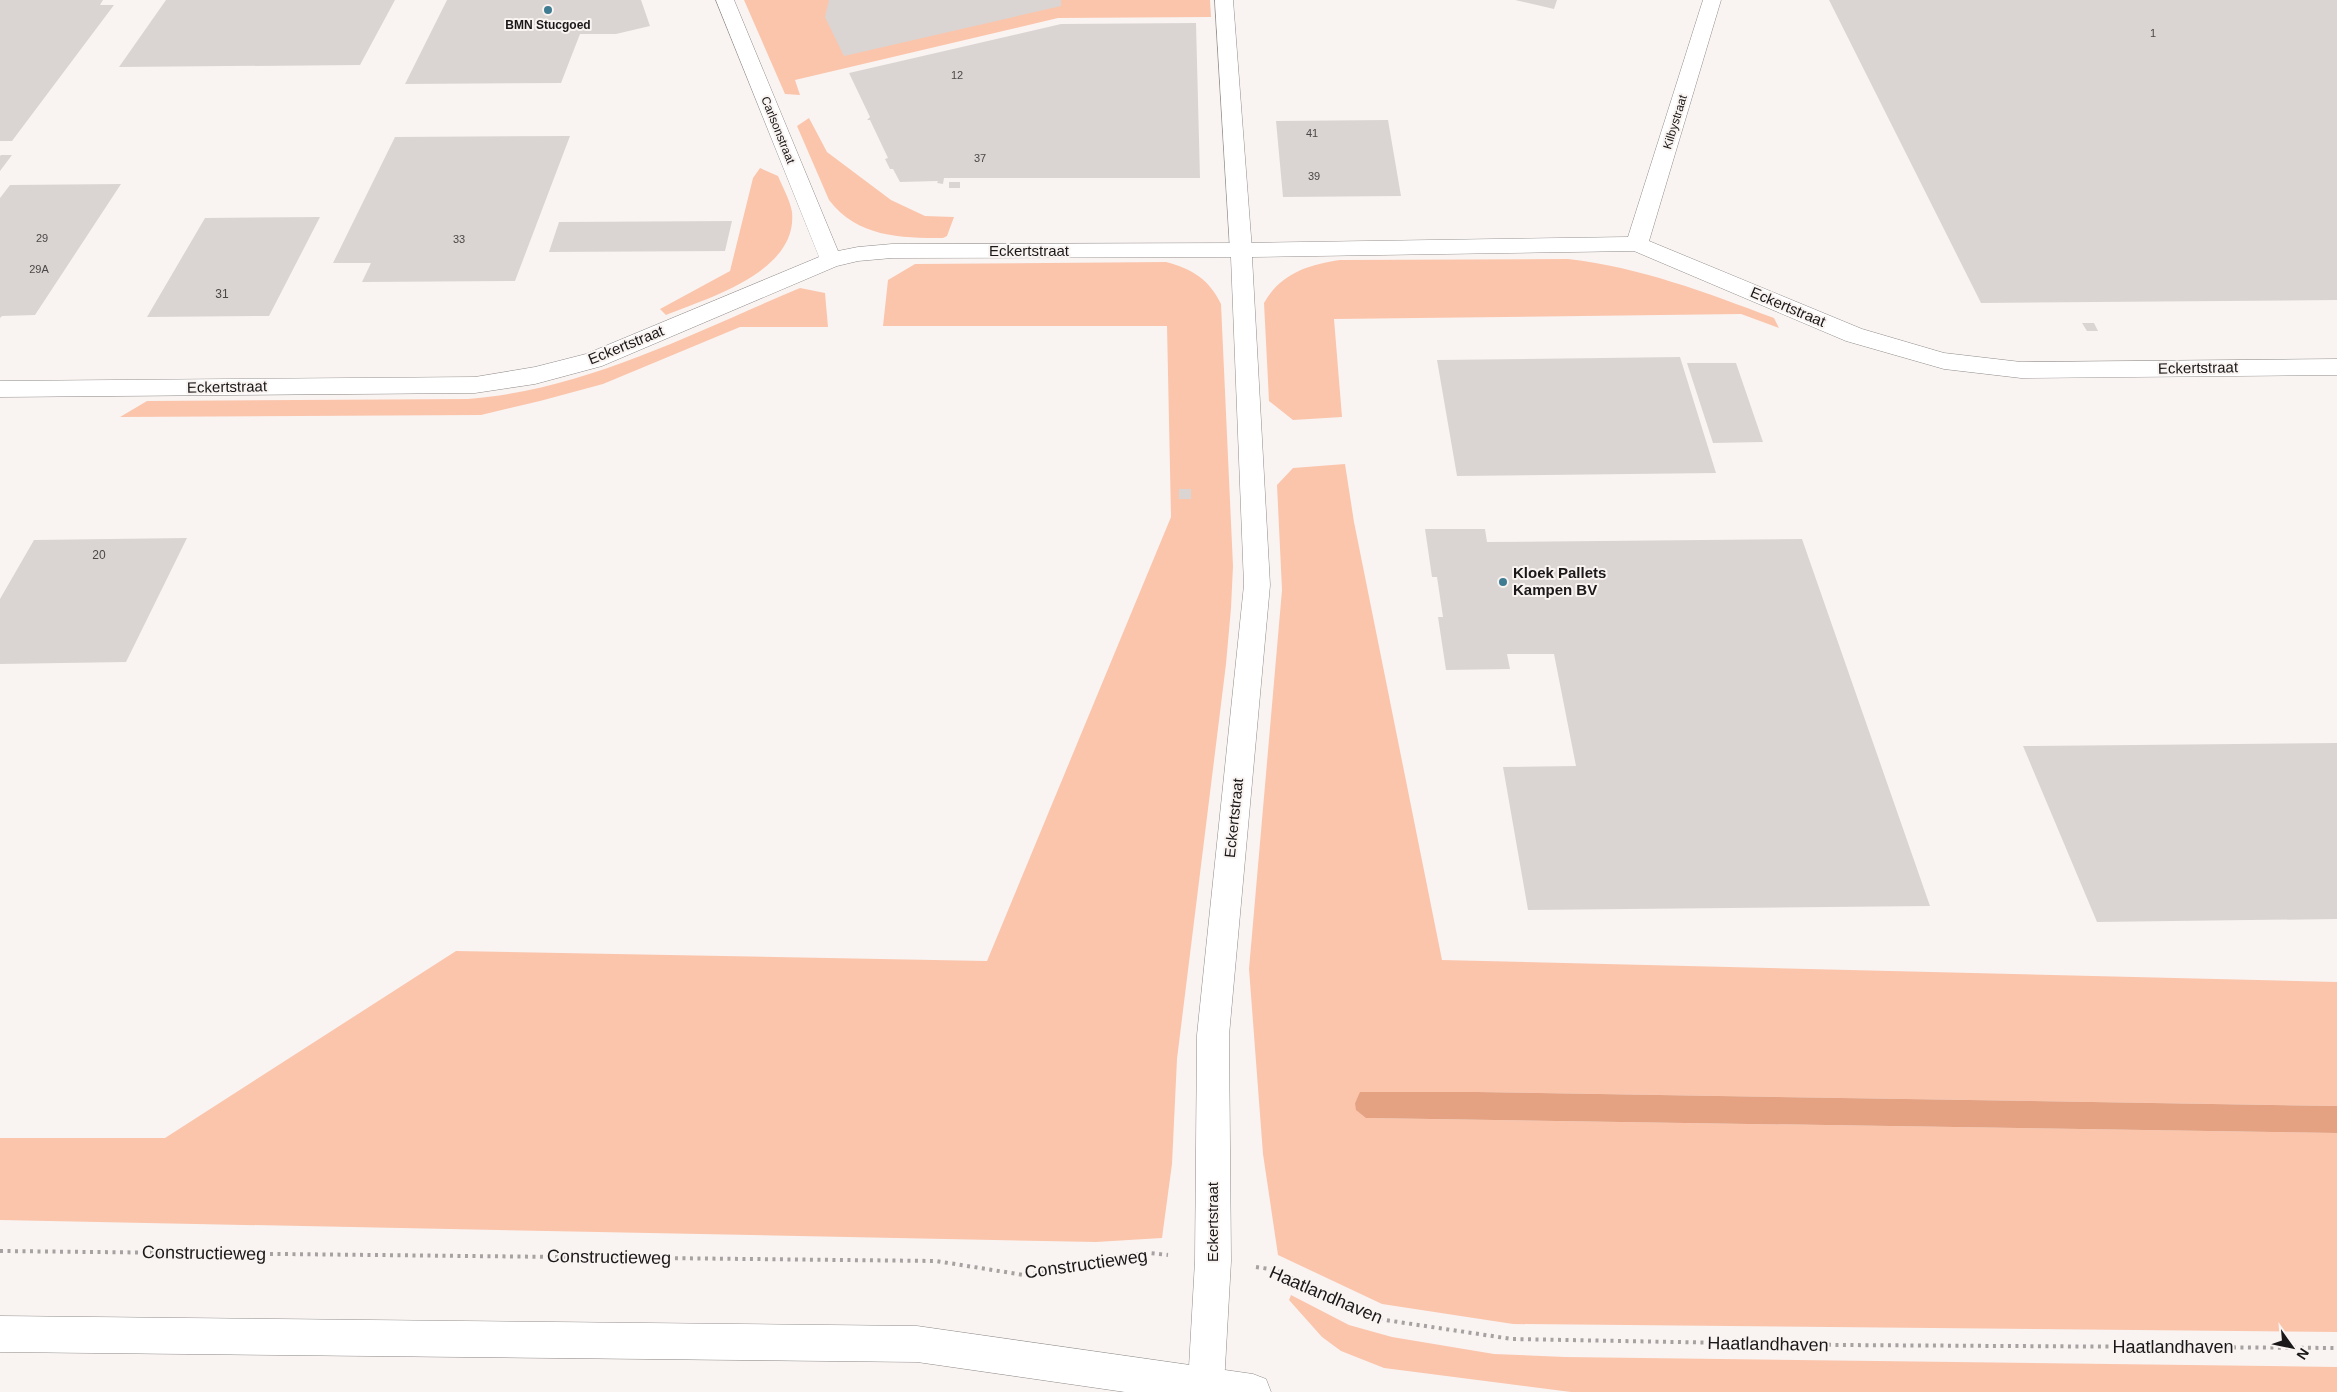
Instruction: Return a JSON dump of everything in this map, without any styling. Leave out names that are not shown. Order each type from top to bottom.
[{"type":"street","name":"Carlsonstraat","points":[[725,0],[831,260]]},
{"type":"street","points":[[1224,0],[1241,250]]},
{"type":"street","name":"Kilbystraat","points":[[1637,244],[1712,0]]},
{"type":"street","name":"Eckertstraat","points":[[0,389],[475,385],[500,382],[559,371],[594,360],[831,260],[858,254],[892,251],[1241,250],[1637,244],[1854,335],[1944,361],[2021,370],[2337,367]]},
{"type":"street","name":"Eckertstraat","points":[[1206,1389],[1213,1261],[1213,1035],[1257,585],[1241,250]]},
{"type":"street","points":[[0,1334],[917,1344],[1206,1389],[1254,1392]]},
{"type":"path","name":"Constructieweg","points":[[0,1251],[936,1261],[1024,1275],[1063,1270],[1102,1260],[1149,1253],[1213,1261]]},
{"type":"path","name":"Haatlandhaven","points":[[1213,1261],[1276,1270],[1357,1312],[1385,1320],[1512,1339],[1840,1345],[2337,1348]]},
{"type":"shaded area","points":[[744,0],[1210,0],[1211,17],[1058,18],[795,80],[800,95],[785,94]]},
{"type":"shaded area","points":[[809,118],[827,152],[891,200],[925,216],[954,217],[947,236],[943,238],[911,237],[880,233],[853,222],[840,212],[829,200],[797,126]]},
{"type":"shaded area","points":[[760,168],[778,176],[791,208],[790,233],[781,251],[766,266],[747,280],[726,291],[666,315],[660,309],[730,271],[753,178]]},
{"type":"shaded area","points":[[1568,259],[1622,268],[1698,290],[1774,318],[1779,328],[1741,314],[1334,319],[1342,417],[1293,420],[1269,401],[1264,303],[1279,284],[1296,272],[1340,260]]},
{"type":"shaded area","points":[[1166,262],[1184,268],[1199,276],[1211,288],[1221,304],[1233,566],[1226,664],[1177,1059],[1172,1164],[1162,1238],[1096,1242],[0,1220],[0,1138],[165,1138],[456,951],[987,961],[1171,517],[1167,326],[883,326],[888,280],[915,264]]},
{"type":"shaded area","points":[[800,288],[825,293],[828,327],[740,327],[603,384],[481,415],[120,417],[147,401],[468,399],[511,393],[554,384],[638,357]]},
{"type":"shaded area","points":[[1345,464],[1354,522],[1442,960],[2337,982],[2337,1106],[1478,1092],[1361,1092],[1355,1103],[1367,1118],[2337,1133],[2337,1332],[1513,1324],[1382,1304],[1278,1255],[1263,1154],[1249,969],[1282,590],[1277,485],[1293,468]]},
{"type":"shaded area","points":[[1360,1092],[1478,1092],[2337,1106],[2337,1133],[1366,1118],[1356,1110],[1355,1103]]},
{"type":"shaded area","points":[[1291,1295],[1349,1325],[1392,1337],[1494,1354],[1565,1357],[2337,1367],[2337,1392],[1571,1392],[1384,1368],[1341,1351],[1322,1337],[1289,1300]]},
{"type":"building","points":[[0,0],[103,0],[100,5],[114,5],[12,141],[0,141]]},
{"type":"building","points":[[166,0],[395,0],[360,65],[119,67]]},
{"type":"building","points":[[447,0],[641,0],[650,26],[616,34],[580,34],[561,83],[405,84]]},
{"type":"building","points":[[829,0],[1061,0],[1061,6],[844,56],[825,17]]},
{"type":"building","points":[[1515,0],[1557,0],[1554,9]]},
{"type":"building","points":[[1829,0],[2337,0],[2337,300],[1981,303]]},
{"type":"building","points":[[1196,23],[1200,178],[944,178],[943,184],[937,183],[938,181],[900,182],[885,159],[888,158],[870,120],[867,120],[870,117],[849,73],[1061,24]]},
{"type":"building","points":[[1388,120],[1401,196],[1283,197],[1276,121]]},
{"type":"building","points":[[570,136],[515,281],[362,282],[371,263],[333,263],[395,137]]},
{"type":"building","points":[[12,155],[0,171],[0,156]]},
{"type":"building","points":[[949,182],[960,182],[960,188],[949,188]]},
{"type":"building","points":[[121,184],[35,315],[2,316],[0,318],[0,198],[10,185]]},
{"type":"building","points":[[320,217],[269,316],[147,317],[205,218]]},
{"type":"building","points":[[732,221],[725,251],[549,252],[559,222]]},
{"type":"building","points":[[2082,323],[2094,323],[2098,331],[2087,331]]},
{"type":"building","points":[[1680,357],[1716,473],[1457,476],[1437,360]]},
{"type":"building","points":[[1687,363],[1736,363],[1763,442],[1713,443]]},
{"type":"building","points":[[1179,489],[1191,489],[1191,499],[1179,499]]},
{"type":"building","points":[[1425,529],[1485,529],[1487,542],[1802,539],[1930,906],[1528,910],[1503,767],[1576,766],[1554,654],[1507,654],[1510,669],[1446,670],[1438,617],[1443,617],[1437,577],[1432,577]]},
{"type":"building","points":[[187,538],[126,662],[0,664],[0,599],[34,540]]},
{"type":"building","points":[[2337,743],[2337,919],[2097,922],[2023,746]]},
{"type":"place","name":"BMN Stucgoed","points":[[548,10]]},
{"type":"place","name":"Kloek Pallets Kampen BV","points":[[1503,582]]}]
